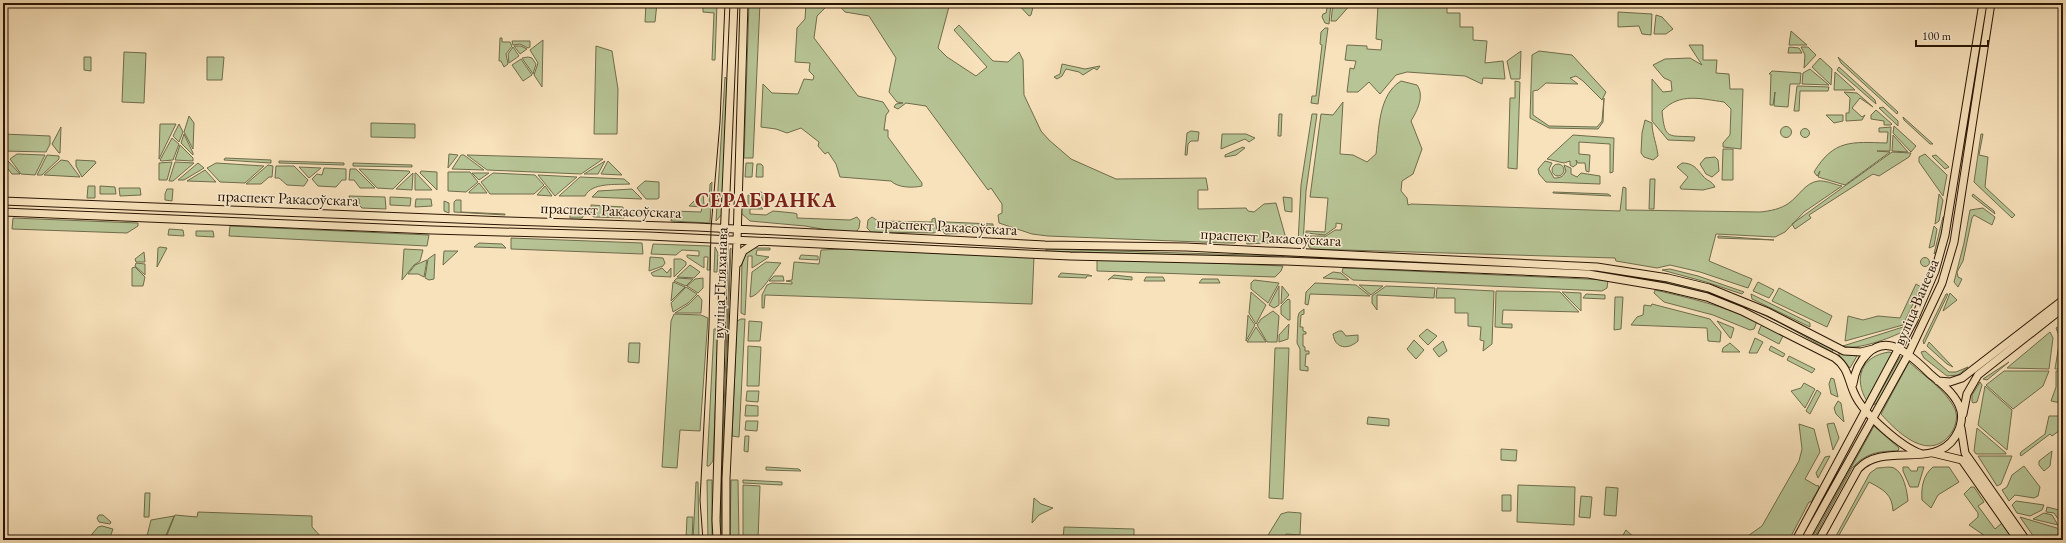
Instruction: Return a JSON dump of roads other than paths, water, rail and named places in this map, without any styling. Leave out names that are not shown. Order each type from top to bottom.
[{"type":"main road","name":"вуліца Пляханава","points":[[717,540],[716,520],[724,240],[734,3]]},
{"type":"main road","name":"вуліца Пляханава","points":[[726,540],[726,479],[737,241],[744,3]]},
{"type":"main road","name":"вуліца Ванеева","points":[[1796,540],[1922,304],[1939,260],[1945,235],[1983,3]]},
{"type":"main road","name":"вуліца Ванеева","points":[[1805,540],[1908,355],[1938,292],[1954,242],[1991,3]]},
{"type":"main road","name":"праспект Ракасоўскага","points":[[3,201],[725,228],[1045,245],[1186,247],[1612,268],[1668,278],[1730,296],[1768,312],[1844,351],[1861,352],[1887,346],[1899,349]]},
{"type":"main road","name":"праспект Ракасоўскага","points":[[3,212],[724,240],[1078,256],[1294,262],[1588,274],[1684,291],[1742,311],[1835,358],[1845,366],[1858,401],[1866,411],[1904,446],[1922,454]]},
{"type":"main road","points":[[543,233],[544,222]]},
{"type":"main road","points":[[735,279],[741,254],[747,248],[758,242]]},
{"type":"main road","points":[[1933,453],[1949,444],[1960,426],[1966,394],[1974,380],[2063,300]]},
{"type":"main road","points":[[1938,381],[1950,382],[1962,378],[2043,319],[2063,308]]},
{"type":"main road","points":[[1852,388],[1858,364],[1866,353],[1873,349]]},
{"type":"main road","points":[[1899,349],[1938,381],[1955,398],[1962,418]]},
{"type":"main road","points":[[1960,426],[1965,453],[2026,540]]},
{"type":"main road","points":[[1820,540],[1858,470],[1864,463],[1878,457],[1933,453],[1957,457],[1964,461],[2018,540]]},
{"type":"tram line","points":[[703,540],[700,500],[709,327],[711,228],[720,122],[725,3]]},
{"type":"district","name":"СЕРАБРАНКА","points":[[766,200]]}]
